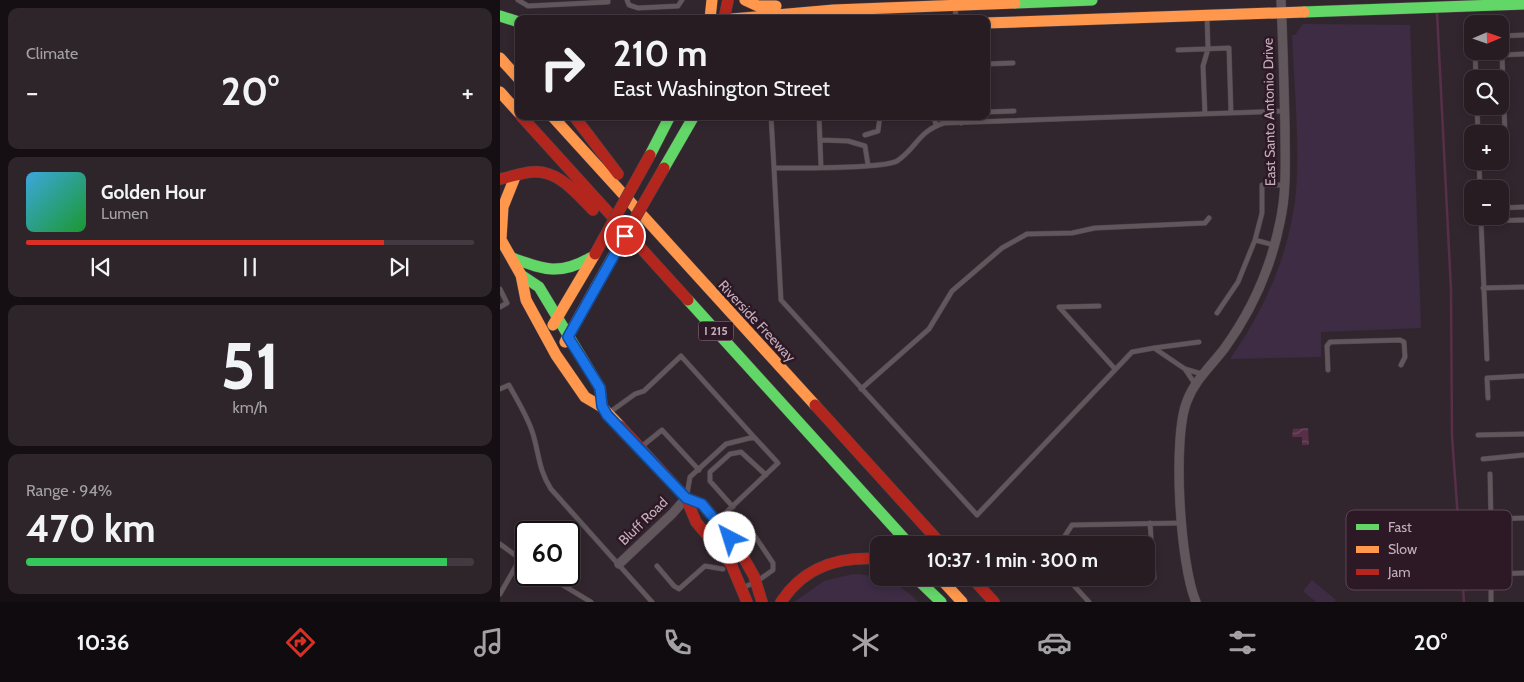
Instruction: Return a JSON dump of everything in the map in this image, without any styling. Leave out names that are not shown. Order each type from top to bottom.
[{"type":"main road","points":[[710,15],[712,0]]},
{"type":"main road","points":[[725,15],[728,0]]},
{"type":"main road","points":[[746,0],[758,6],[796,5],[812,12]]},
{"type":"main road","points":[[778,15],[812,12],[833,5],[1092,0]]},
{"type":"main road","points":[[990,23],[1524,4]]},
{"type":"main road","points":[[500,16],[515,21]]},
{"type":"main road","points":[[500,58],[515,75]]},
{"type":"main road","points":[[500,92],[515,109]]},
{"type":"main road","name":"I 215","points":[[525,120],[902,536]]},
{"type":"main road","name":"Riverside Freeway","points":[[556,120],[934,536]]},
{"type":"main road","points":[[577,120],[616,172],[678,242],[703,284]]},
{"type":"main road","points":[[546,336],[595,254],[668,120]]},
{"type":"main road","points":[[556,355],[692,120]]},
{"type":"main road","points":[[500,179],[532,172],[556,176],[672,283]]},
{"type":"main road","points":[[516,177],[507,189],[504,200],[500,238],[521,275],[526,300],[556,355],[585,397],[604,411],[686,498],[702,504],[746,561],[756,582],[762,602]]},
{"type":"main road","points":[[512,258],[553,271],[575,268],[595,254]]},
{"type":"main road","points":[[521,275],[539,287],[600,388],[604,411]]},
{"type":"main road","points":[[686,498],[690,516],[719,547],[736,573],[746,602]]},
{"type":"main road","points":[[781,602],[796,583],[811,571],[828,563],[846,558],[870,559]]},
{"type":"main road","points":[[924,586],[941,602]]},
{"type":"main road","points":[[947,586],[962,602]]},
{"type":"main road","points":[[979,586],[994,602]]},
{"type":"street","name":"East Santo Antonio Drive","points":[[1196,602],[1189,587],[1184,562],[1179,453],[1180,427],[1186,402],[1195,384],[1224,349],[1258,292],[1280,222],[1284,186],[1281,0]]},
{"type":"street","name":"Bluff Road","points":[[619,564],[672,514],[686,498]]},
{"type":"lane","points":[[518,0],[528,6],[608,2],[608,0]]},
{"type":"lane","points":[[627,0],[629,5],[638,8],[675,7],[682,0]]},
{"type":"lane","points":[[1092,0],[1093,20]]},
{"type":"lane","points":[[955,2],[956,15]]},
{"type":"lane","points":[[1204,114],[1203,66],[1208,48],[1207,15]]},
{"type":"lane","points":[[1509,36],[1524,35]]},
{"type":"lane","points":[[1178,50],[1229,48],[1231,113]]},
{"type":"lane","points":[[1509,55],[1524,54]]},
{"type":"lane","points":[[1502,60],[1505,125]]},
{"type":"lane","points":[[990,64],[1013,63]]},
{"type":"lane","points":[[990,112],[1014,111]]},
{"type":"lane","points":[[774,168],[868,165],[896,161],[930,127],[961,123],[1284,111]]},
{"type":"lane","points":[[771,120],[781,300],[977,516],[1132,352],[1199,342]]},
{"type":"lane","points":[[819,120],[822,167]]},
{"type":"lane","points":[[864,135],[878,131],[879,120]]},
{"type":"lane","points":[[935,120],[936,126]]},
{"type":"lane","points":[[820,140],[848,141],[865,146],[868,165]]},
{"type":"lane","points":[[1217,313],[1238,282],[1254,240],[1262,213],[1262,185],[1284,186]]},
{"type":"lane","points":[[1509,208],[1524,207]]},
{"type":"lane","points":[[861,389],[929,329],[952,291],[1002,248],[1027,234],[1072,233],[1095,228],[1205,223],[1209,218]]},
{"type":"lane","points":[[1487,359],[1481,221],[1524,220]]},
{"type":"lane","points":[[1254,240],[1274,245]]},
{"type":"lane","points":[[1483,288],[1524,287]]},
{"type":"lane","points":[[500,289],[507,302],[500,307]]},
{"type":"lane","points":[[1099,306],[1059,307],[1115,369]]},
{"type":"lane","points":[[1328,370],[1327,346],[1330,342],[1400,340],[1404,342],[1404,357],[1401,366]]},
{"type":"lane","points":[[1154,348],[1185,369],[1202,374]]},
{"type":"lane","points":[[604,411],[644,391],[681,356],[778,463],[717,522]]},
{"type":"lane","points":[[1185,369],[1195,384]]},
{"type":"lane","points":[[1488,398],[1487,378],[1524,376]]},
{"type":"lane","points":[[500,389],[509,384],[520,406],[532,432],[542,476],[652,602]]},
{"type":"lane","points":[[640,448],[662,430],[699,470]]},
{"type":"lane","points":[[1478,436],[1524,434]]},
{"type":"lane","points":[[686,498],[690,477],[726,444],[754,437]]},
{"type":"lane","points":[[733,507],[710,481],[710,472],[730,454],[741,452],[766,475]]},
{"type":"lane","points":[[1483,459],[1524,455]]},
{"type":"lane","points":[[1490,474],[1491,510]]},
{"type":"lane","points":[[1150,523],[1151,536]]},
{"type":"lane","points":[[1065,536],[1072,525],[1182,523]]},
{"type":"lane","points":[[719,547],[748,526],[773,562],[773,570],[756,582],[742,588]]},
{"type":"lane","points":[[500,544],[515,555]]},
{"type":"lane","points":[[657,566],[674,586],[679,588],[705,566],[723,569]]},
{"type":"lane","points":[[500,594],[515,568]]},
{"type":"lane","points":[[564,586],[591,602]]},
{"type":"lane","points":[[1074,586],[1089,602]]},
{"type":"shaded area","points":[[1303,24],[1410,25],[1421,328],[1321,332],[1321,357],[1230,359],[1243,340],[1274,280],[1282,258],[1293,214],[1297,172],[1297,133],[1292,35],[1295,35]]},
{"type":"shaded area","points":[[853,574],[870,576],[870,586],[898,586],[918,602],[794,602],[824,581]]},
{"type":"shaded area","points":[[1312,580],[1336,600],[1334,602],[1316,602],[1303,591]]},
{"type":"water","points":[[1308,428],[1309,445],[1302,445],[1302,437],[1292,437],[1293,429]]},
{"type":"waterway","points":[[1437,12],[1451,290],[1452,436],[1457,510]]},
{"type":"waterway","points":[[1463,590],[1464,602]]},
{"type":"traffic: fast","points":[[1015,3],[1092,0]]},
{"type":"traffic: fast","points":[[1304,12],[1524,4]]},
{"type":"traffic: fast","points":[[500,16],[515,21]]},
{"type":"traffic: fast","points":[[650,155],[668,120]]},
{"type":"traffic: fast","points":[[664,168],[692,120]]},
{"type":"traffic: fast","points":[[512,258],[551,269],[569,267],[590,258]]},
{"type":"traffic: fast","points":[[521,275],[539,287],[600,388],[602,407]]},
{"type":"traffic: fast","points":[[688,300],[902,536]]},
{"type":"traffic: fast","points":[[924,586],[941,602]]},
{"type":"traffic: slow","points":[[710,15],[712,0]]},
{"type":"traffic: slow","points":[[745,0],[758,6],[776,6]]},
{"type":"traffic: slow","points":[[777,15],[834,10],[1015,3]]},
{"type":"traffic: slow","points":[[990,23],[1304,12]]},
{"type":"traffic: slow","points":[[500,58],[515,75]]},
{"type":"traffic: slow","points":[[500,92],[515,109]]},
{"type":"traffic: slow","points":[[556,120],[815,405]]},
{"type":"traffic: slow","points":[[501,239],[503,207],[515,177]]},
{"type":"traffic: slow","points":[[500,238],[521,275],[526,300],[556,355],[585,397],[602,407],[620,426]]},
{"type":"traffic: slow","points":[[565,342],[615,253]]},
{"type":"traffic: slow","points":[[553,325],[595,254]]},
{"type":"traffic: slow","points":[[947,586],[962,602]]},
{"type":"traffic: jam","points":[[725,15],[728,0]]},
{"type":"traffic: jam","points":[[525,120],[688,300]]},
{"type":"traffic: jam","points":[[577,120],[618,174]]},
{"type":"traffic: jam","points":[[595,254],[650,155]]},
{"type":"traffic: jam","points":[[615,253],[664,168]]},
{"type":"traffic: jam","points":[[500,179],[531,172],[550,174],[566,184],[593,210]]},
{"type":"traffic: jam","points":[[815,405],[934,536]]},
{"type":"traffic: jam","points":[[620,426],[686,498],[702,504],[735,543],[754,576],[762,602]]},
{"type":"traffic: jam","points":[[686,498],[696,522],[731,564],[747,602]]},
{"type":"traffic: jam","points":[[781,602],[800,580],[823,566],[836,562],[870,559]]},
{"type":"traffic: jam","points":[[979,586],[994,602]]},
{"type":"route","points":[[625,236],[568,337],[600,388],[602,406],[607,415],[686,498],[702,504],[730,538]]}]
